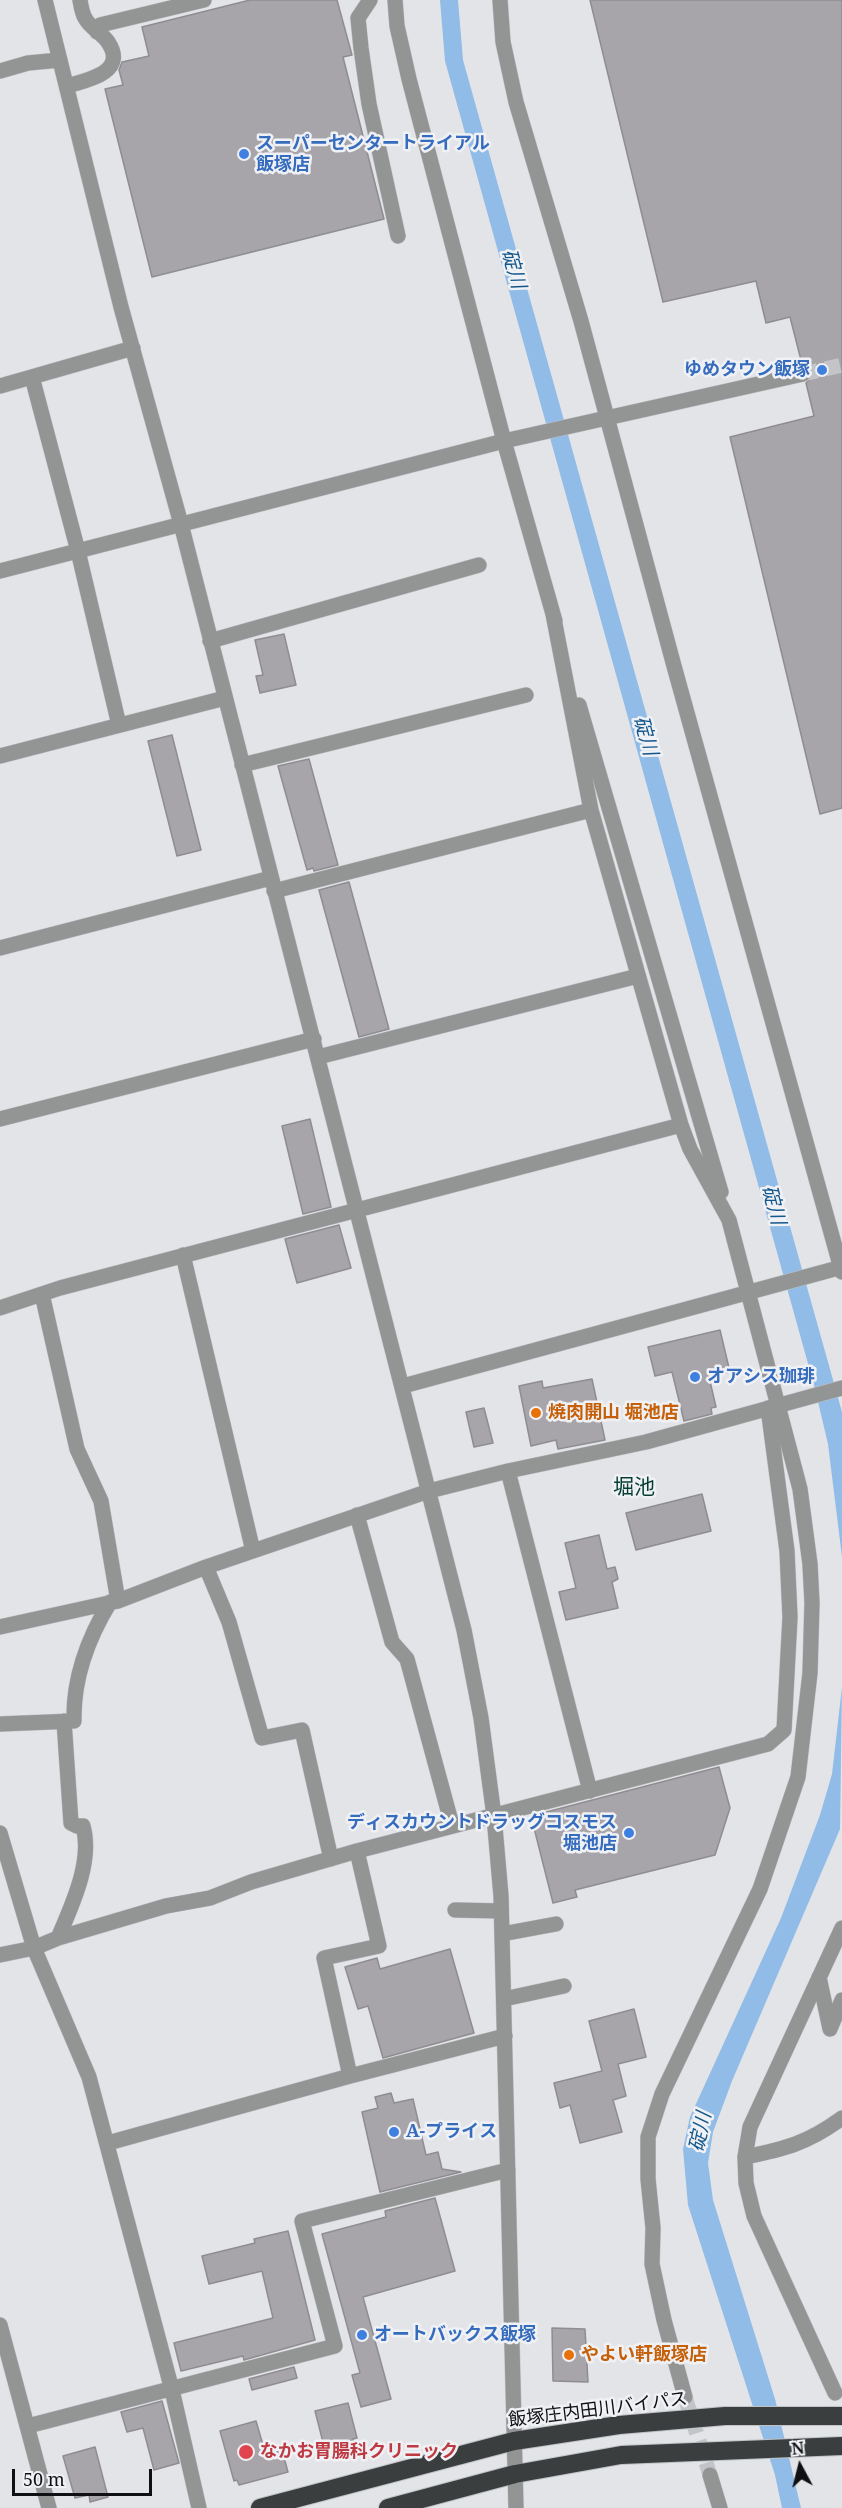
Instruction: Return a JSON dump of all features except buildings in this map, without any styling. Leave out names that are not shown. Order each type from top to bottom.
[{"type":"highway","name":"飯塚庄内田川バイパス","points":[[260,2508],[514,2441],[619,2425],[725,2416],[842,2416]]},
{"type":"highway","points":[[388,2508],[514,2474],[621,2455],[738,2448],[835,2446]]},
{"type":"street","points":[[45,0],[132,348],[181,524],[403,1386],[464,1630],[481,1718],[494,1816],[501,1911],[516,2508]]},
{"type":"street","points":[[67,86],[104,74],[111,66],[113,54],[107,41],[85,19],[80,0]]},
{"type":"street","points":[[97,32],[100,25],[204,0]]},
{"type":"street","points":[[356,0],[369,104],[398,236]]},
{"type":"street","points":[[358,18],[370,0]]},
{"type":"street","points":[[395,0],[397,26],[409,79],[553,614],[750,1292],[777,1406],[800,1489],[812,1593],[810,1673],[798,1777],[760,1889],[662,2094],[648,2137],[648,2179],[653,2228],[652,2264],[664,2320],[685,2397]]},
{"type":"street","points":[[403,1386],[840,1268],[602,419],[582,321],[516,102],[503,42],[500,0]]},
{"type":"street","points":[[0,71],[28,63],[60,60]]},
{"type":"street","points":[[0,387],[132,348]]},
{"type":"street","points":[[0,571],[506,440],[803,374]]},
{"type":"street","points":[[32,377],[78,551],[119,725]]},
{"type":"street","points":[[210,641],[479,565]]},
{"type":"street","points":[[553,614],[591,810],[681,1125],[690,1149],[729,1220]]},
{"type":"street","points":[[242,765],[526,695]]},
{"type":"street","points":[[0,756],[225,698]]},
{"type":"street","points":[[0,948],[591,810]]},
{"type":"street","points":[[318,1057],[638,976]]},
{"type":"street","points":[[0,1119],[314,1039]]},
{"type":"street","points":[[0,1308],[42,1294],[357,1208],[681,1125]]},
{"type":"street","points":[[183,1255],[253,1551]]},
{"type":"street","points":[[0,1724],[74,1721],[74,1697],[78,1678],[98,1621],[114,1601],[101,1501],[77,1449],[42,1294]]},
{"type":"street","points":[[0,1627],[114,1601],[429,1491],[508,1471],[646,1442],[842,1388]]},
{"type":"street","points":[[0,1955],[34,1948],[58,1938],[166,1906],[210,1898],[251,1882],[357,1851],[768,1744],[784,1730],[790,1617],[777,1406]]},
{"type":"street","points":[[508,1471],[590,1791]]},
{"type":"street","points":[[357,1515],[392,1642],[407,1659],[452,1826]]},
{"type":"street","points":[[206,1567],[229,1622],[262,1738],[302,1730],[332,1858]]},
{"type":"street","points":[[58,1938],[72,1904],[87,1851],[83,1826],[71,1823],[64,1721]]},
{"type":"street","points":[[0,1833],[34,1948],[89,2077],[172,2390],[199,2508]]},
{"type":"street","points":[[350,2076],[324,1958],[379,1946],[357,1851]]},
{"type":"street","points":[[455,1910],[501,1911]]},
{"type":"street","points":[[502,1934],[556,1924]]},
{"type":"street","points":[[835,2393],[754,2216],[746,2183],[745,2157],[750,2127],[842,1928]]},
{"type":"street","points":[[819,1977],[830,2029],[842,2000]]},
{"type":"street","points":[[504,1999],[564,1986]]},
{"type":"street","points":[[108,2143],[350,2076],[505,2037]]},
{"type":"street","points":[[745,2157],[787,2149],[822,2133],[842,2118]]},
{"type":"street","points":[[28,2426],[335,2346],[302,2221],[508,2170]]},
{"type":"street","points":[[0,2325],[49,2508]]},
{"type":"street","points":[[711,2475],[720,2508]]},
{"type":"water","name":"碇川","points":[[440,0],[458,0],[463,60],[842,1412],[842,1557],[828,1444],[814,1385],[445,61]]},
{"type":"water","name":"碇川","points":[[842,1687],[840,1829],[732,2081],[713,2132],[708,2163],[713,2200],[775,2399],[801,2508],[782,2508],[775,2475],[688,2205],[683,2149],[690,2117],[781,1918],[820,1815],[832,1774]]},
{"type":"tunnel","points":[[803,374],[842,365]]},
{"type":"tunnel","points":[[685,2397],[710,2475]]},
{"type":"place","name":"スーパーセンタートライアル 飯塚店","points":[[244,154]]},
{"type":"place","name":"ゆめタウン飯塚","points":[[822,370]]},
{"type":"place","name":"オアシス珈琲","points":[[695,1377]]},
{"type":"place","name":"焼肉開山 堀池店","points":[[536,1413]]},
{"type":"place","name":"ディスカウントドラッグコスモス 堀池店","points":[[629,1833]]},
{"type":"place","name":"A-プライス","points":[[394,2132]]},
{"type":"place","name":"オートバックス飯塚","points":[[362,2335]]},
{"type":"place","name":"やよい軒飯塚店","points":[[569,2355]]},
{"type":"place","name":"なかお胃腸科クリニック","points":[[246,2452]]},
{"type":"district","name":"堀池","points":[[634,1488]]}]
